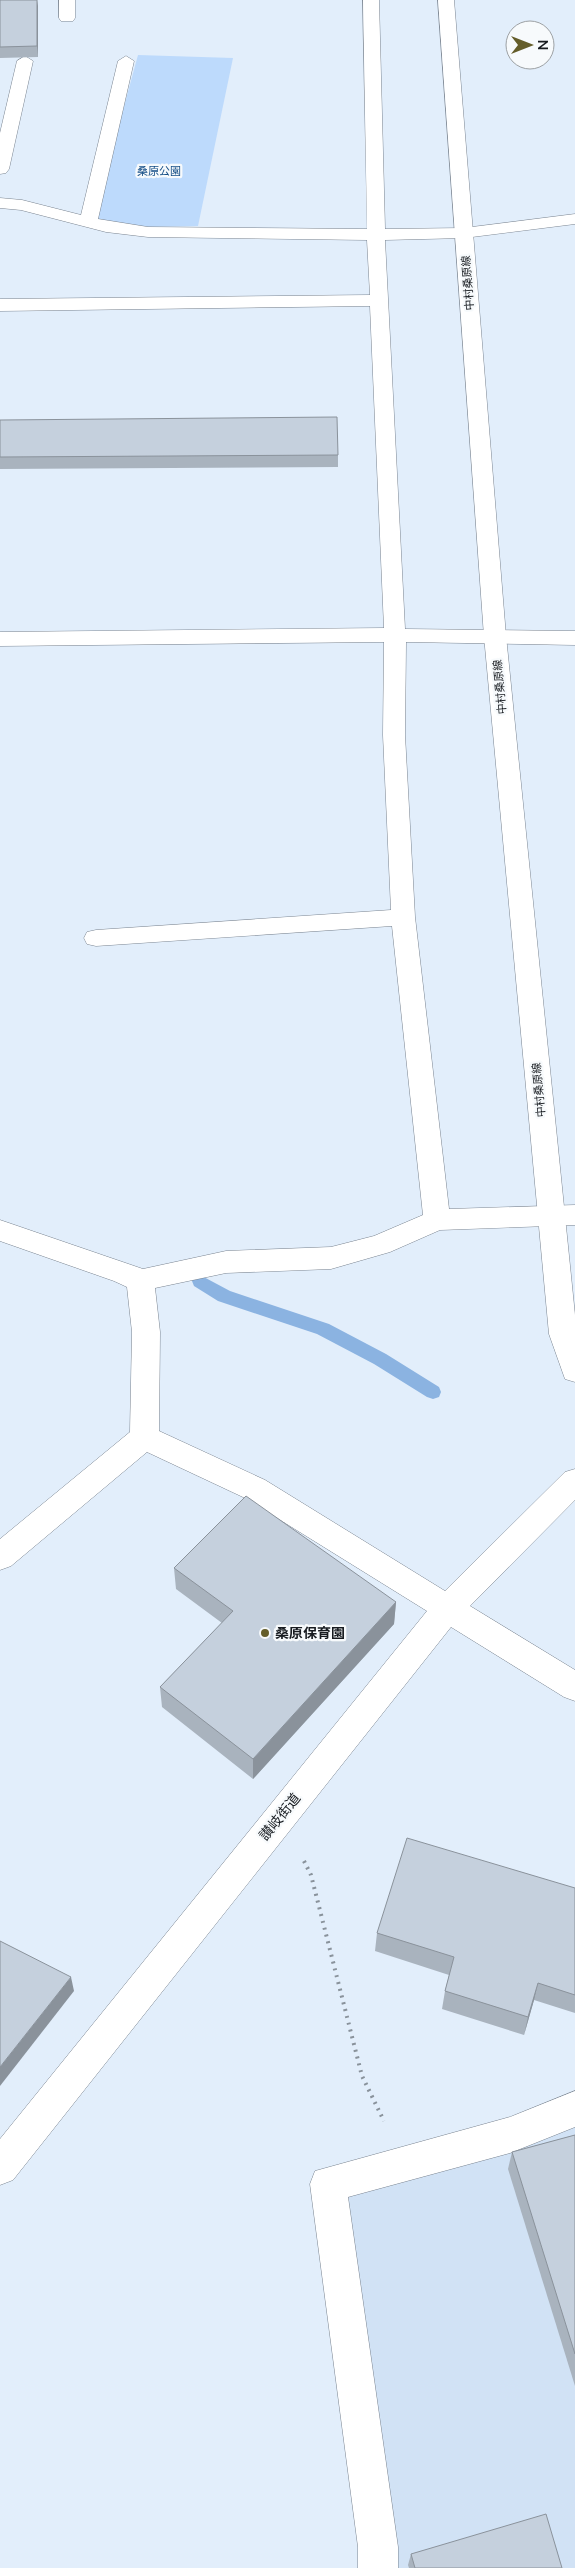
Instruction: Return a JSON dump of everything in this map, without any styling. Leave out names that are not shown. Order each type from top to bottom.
[{"type":"street","points":[[67,0],[67,18]]},
{"type":"street","points":[[371,0],[376,235],[395,635],[394,735],[403,916],[437,1220]]},
{"type":"street","name":"中村桑原線","points":[[446,0],[495,636],[563,1216],[563,1334],[575,1371]]},
{"type":"street","points":[[0,169],[25,61]]},
{"type":"street","points":[[88,223],[126,61]]},
{"type":"street","points":[[0,203],[22,205],[88,223],[148,232],[376,235],[464,233],[575,218]]},
{"type":"street","points":[[0,305],[379,300]]},
{"type":"street","points":[[0,639],[395,635],[575,638]]},
{"type":"street","points":[[96,938],[403,916]]},
{"type":"street","points":[[139,1281],[226,1262],[331,1258],[380,1245],[437,1220],[563,1216]]},
{"type":"street","points":[[0,1230],[124,1273],[139,1281],[143,1291],[146,1321],[144,1437],[0,1558]]},
{"type":"street","points":[[144,1437],[255,1489],[575,1687]]},
{"type":"street","name":"讃岐街道","points":[[0,2167],[447,1608],[575,1481]]},
{"type":"street","points":[[378,2568],[378,2547],[328,2184],[510,2134],[575,2109]]},
{"type":"path","points":[[280,1816],[311,1875],[362,2076],[404,2163]]},
{"type":"shaded area","points":[[575,2125],[575,2568],[395,2568],[345,2193]]},
{"type":"green space","name":"桑原公園","points":[[138,55],[233,58],[198,226],[131,227],[93,220]]},
{"type":"building","points":[[0,0],[37,0],[37,46],[0,47]]},
{"type":"building","points":[[337,417],[338,455],[0,457],[0,420]]},
{"type":"building","points":[[246,1496],[396,1602],[253,1759],[160,1687],[233,1611],[174,1568]]},
{"type":"building","points":[[407,1838],[575,1888],[575,1995],[538,1983],[528,2017],[445,1991],[454,1957],[377,1933]]},
{"type":"building","points":[[0,1941],[71,1977],[0,2067]]},
{"type":"building","points":[[575,2135],[575,2354],[512,2152]]},
{"type":"building","points":[[546,2514],[562,2568],[415,2568],[411,2554]]},
{"type":"waterway","points":[[200,1281],[224,1296],[323,1329],[380,1359],[433,1392]]},
{"type":"place","name":"桑原保育園","points":[[265,1633]]}]
